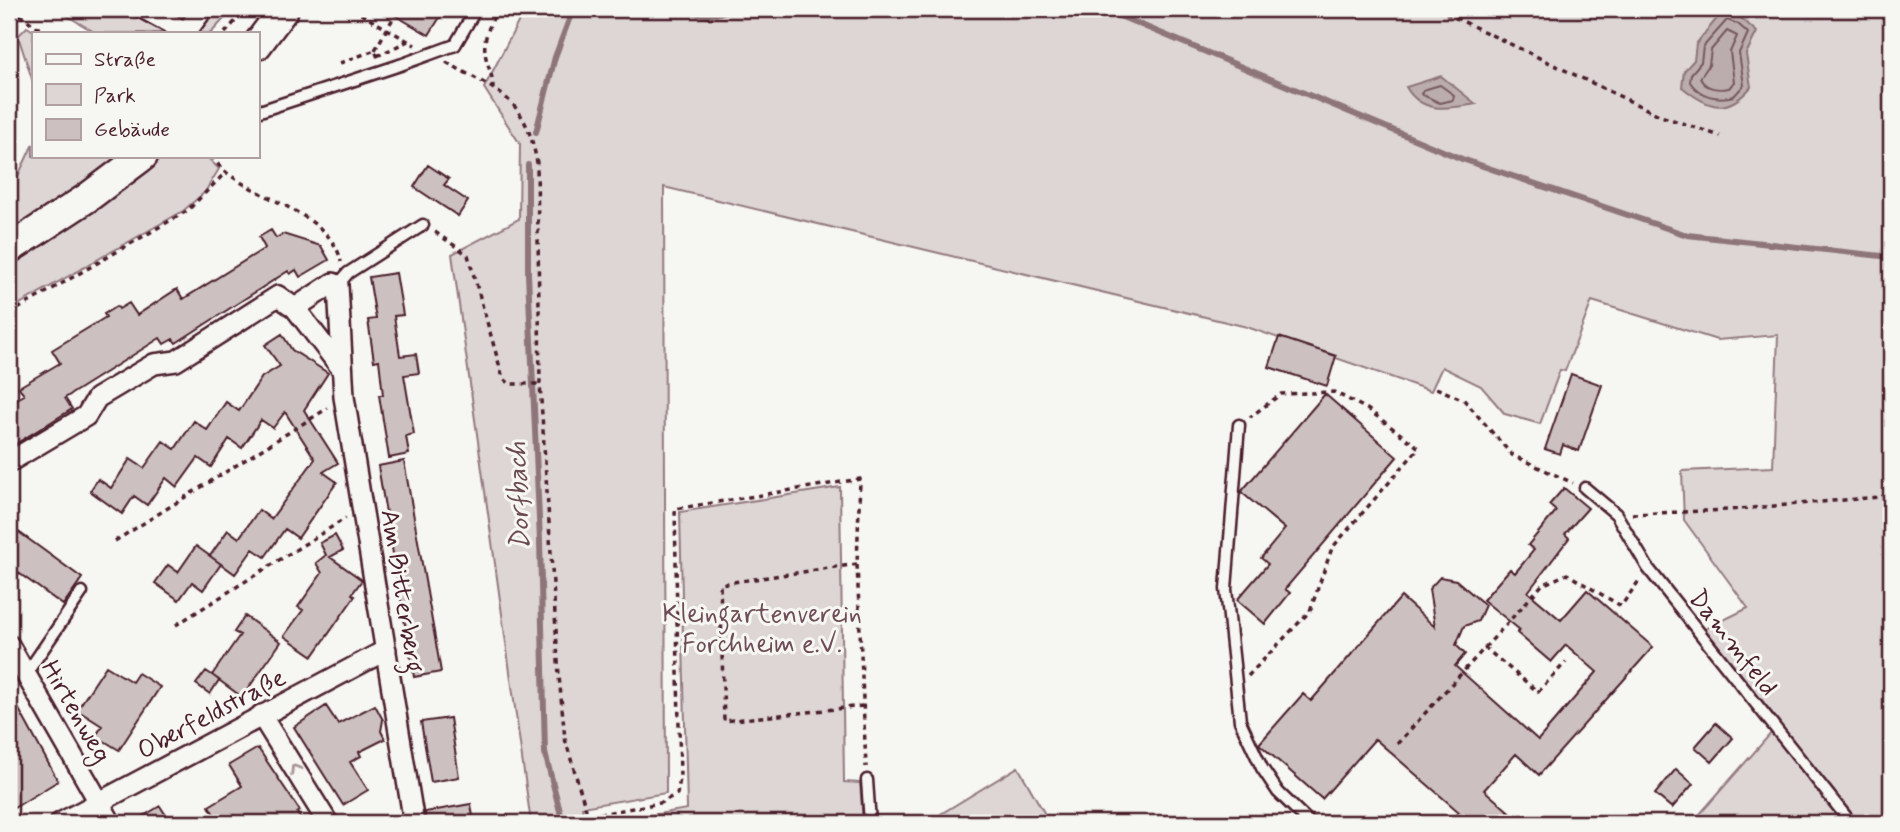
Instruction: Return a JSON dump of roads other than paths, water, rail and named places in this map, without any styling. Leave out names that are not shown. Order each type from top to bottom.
[{"type":"main road","points":[[259,43],[284,9]]},
{"type":"main road","points":[[9,249],[87,198],[140,158]]},
{"type":"street","points":[[144,9],[186,32],[203,9]]},
{"type":"street","points":[[295,308],[333,283],[338,285]]},
{"type":"street","name":"Am Bitterberg","points":[[338,285],[344,397],[414,823]]},
{"type":"street","points":[[9,462],[86,416],[97,398],[154,363],[176,361],[278,296],[295,308],[341,368]]},
{"type":"street","name":"Hirtenweg","points":[[9,645],[111,823]]},
{"type":"street","name":"Oberfeldstraße","points":[[60,823],[386,650]]},
{"type":"street","points":[[261,715],[328,823]]},
{"type":"lane","points":[[259,110],[455,46],[476,9]]},
{"type":"lane","points":[[338,285],[348,273],[423,225]]},
{"type":"lane","points":[[1239,425],[1226,589],[1240,721],[1262,768],[1278,792],[1310,823]]},
{"type":"lane","name":"Dammfeld","points":[[1585,488],[1616,514],[1648,568],[1851,823]]},
{"type":"lane","points":[[26,674],[82,592]]},
{"type":"lane","points":[[867,780],[870,823]]},
{"type":"water","points":[[1723,11],[1741,18],[1757,32],[1746,54],[1751,87],[1734,102],[1718,106],[1701,100],[1682,87],[1684,71],[1694,60],[1696,44]]},
{"type":"water","points":[[1441,76],[1476,104],[1447,108],[1428,106],[1413,96],[1406,87]]},
{"type":"waterway","name":"Dorfbach","points":[[536,132],[555,57],[573,9]]},
{"type":"waterway","points":[[680,9],[708,16],[732,9]]},
{"type":"waterway","points":[[1103,9],[1462,159],[1687,235],[1891,257]]},
{"type":"waterway","name":"Dorfbach","points":[[528,165],[528,274],[540,541],[545,753],[563,823]]},
{"type":"park label","name":"Kleingartenverein Forchheim e.V.","points":[[762,628]]}]
